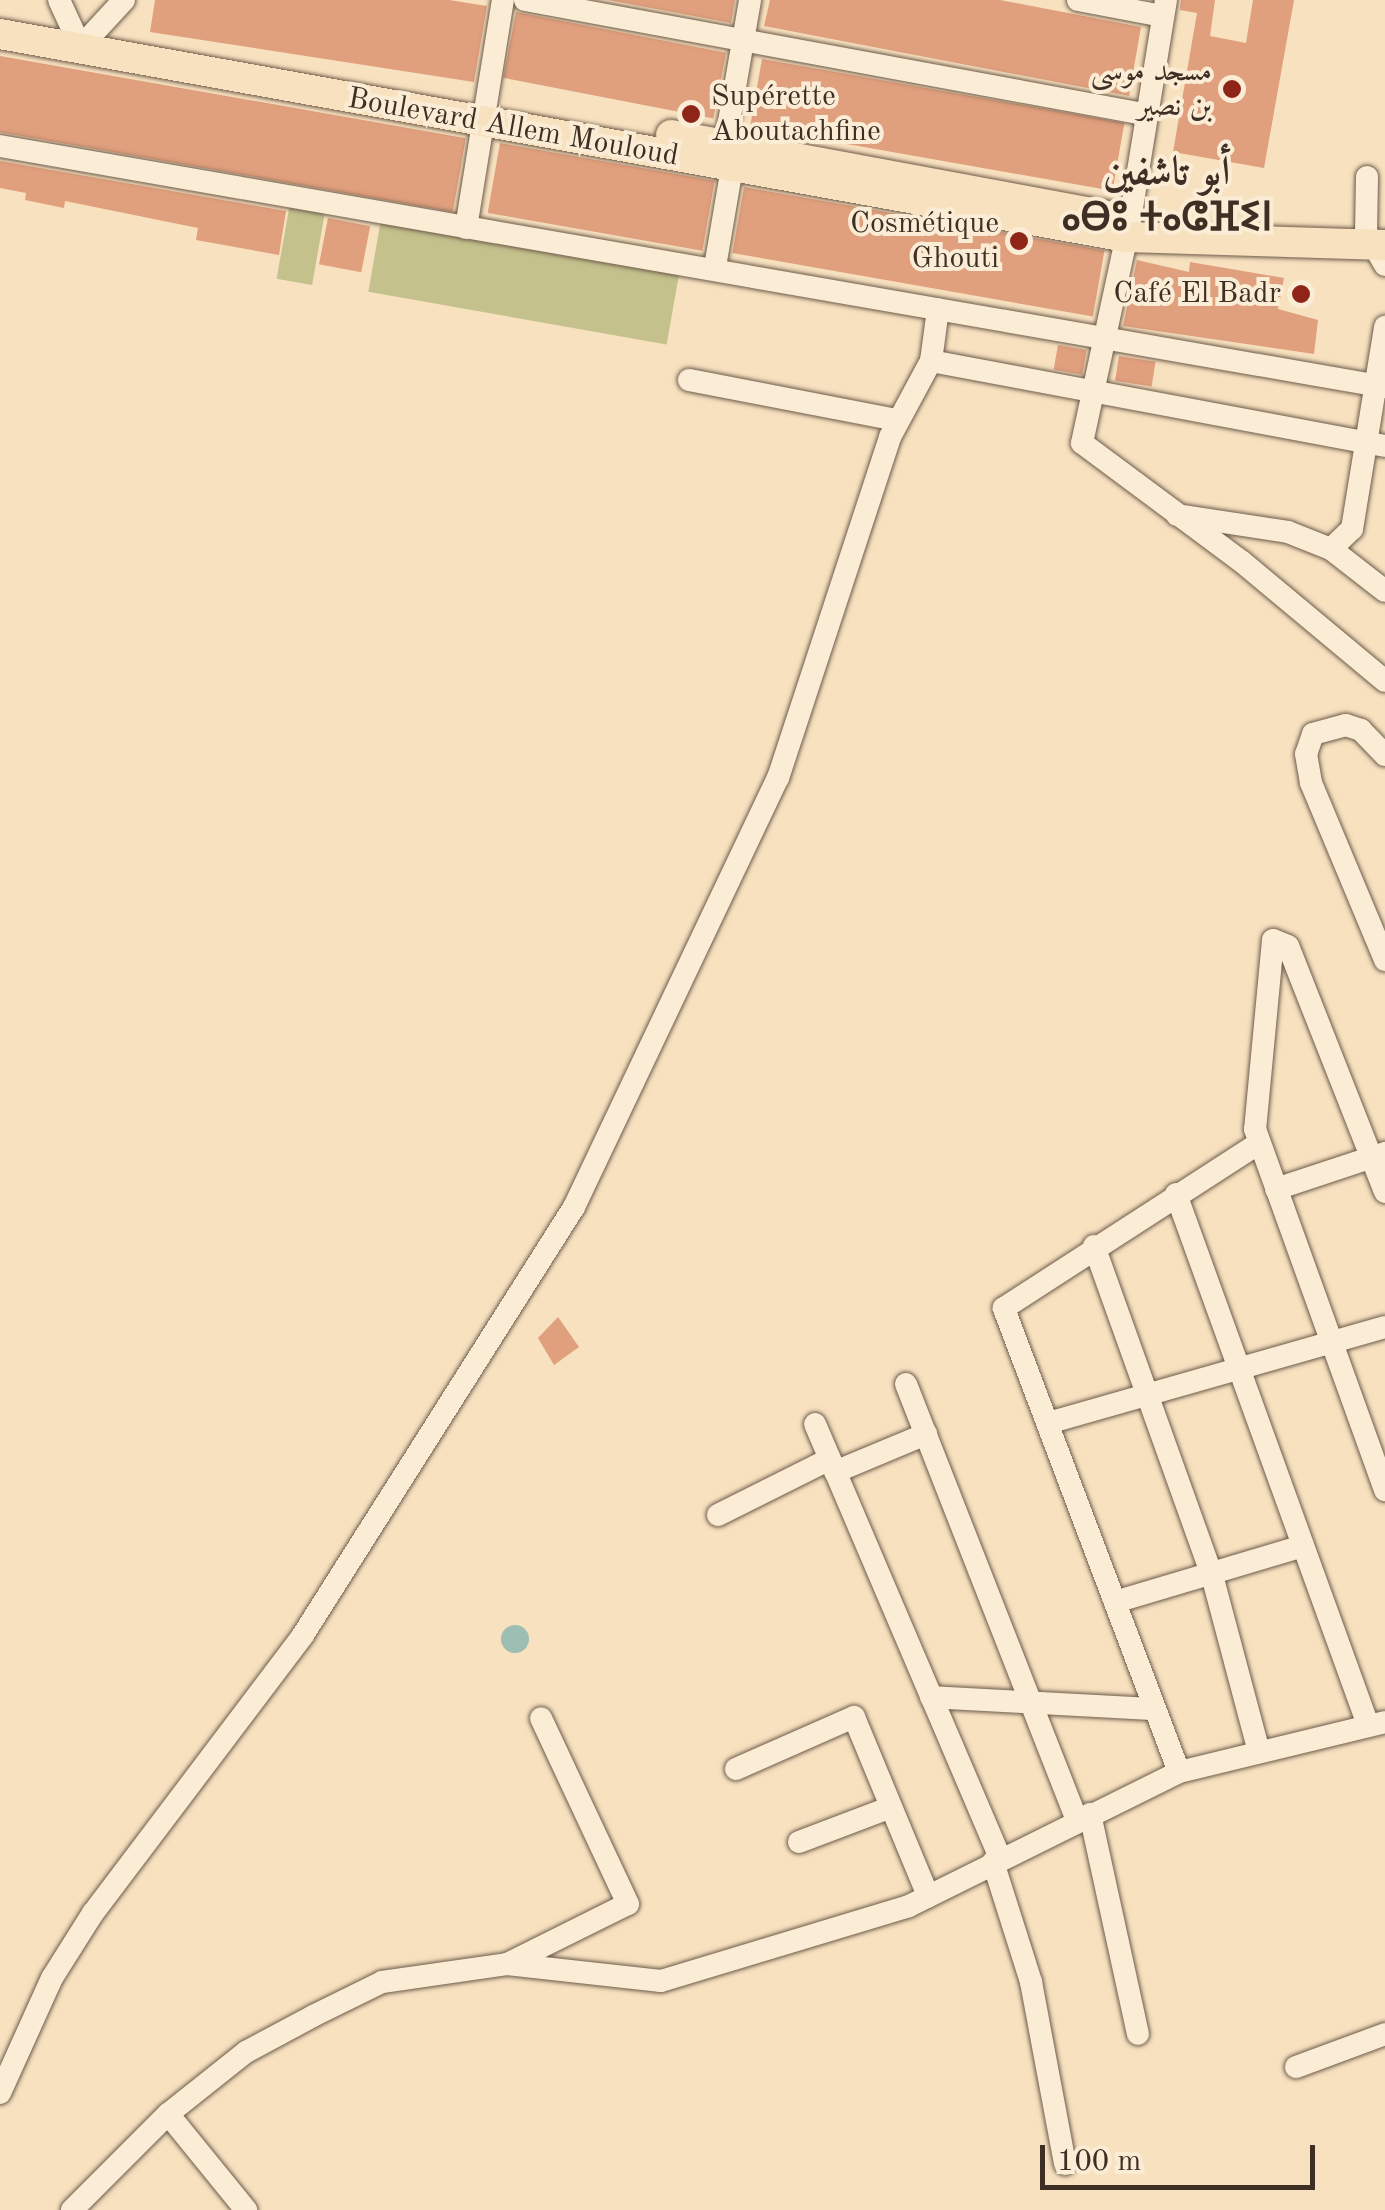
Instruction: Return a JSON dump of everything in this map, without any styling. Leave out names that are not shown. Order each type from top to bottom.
[{"type":"main road","name":"Boulevard Allem Mouloud","points":[[2,34],[44,32],[82,38],[1128,229],[1379,244]]},
{"type":"main road","name":"Boulevard Allem Mouloud","points":[[2,34],[488,111]]},
{"type":"street","points":[[59,0],[82,38],[124,0]]},
{"type":"street","points":[[44,32],[59,0]]},
{"type":"street","points":[[466,228],[503,0]]},
{"type":"street","points":[[525,0],[1144,114]]},
{"type":"street","points":[[715,268],[742,38],[750,0]]},
{"type":"street","points":[[1078,0],[1164,8],[1128,229],[1082,442],[1174,515],[1241,561],[1385,680]]},
{"type":"street","points":[[0,146],[1381,386]]},
{"type":"street","points":[[1367,177],[1379,244]]},
{"type":"street","points":[[0,2093],[52,1978],[93,1913],[303,1635],[574,1207],[778,778],[896,420],[930,360],[938,309]]},
{"type":"street","points":[[1331,550],[1352,529],[1376,444],[1385,327]]},
{"type":"street","points":[[930,360],[1376,444]]},
{"type":"street","points":[[689,380],[896,420]]},
{"type":"street","points":[[1174,515],[1288,532],[1331,550],[1385,591]]},
{"type":"street","points":[[1385,755],[1361,730],[1346,726],[1313,734],[1306,754],[1310,783],[1385,960]]},
{"type":"street","points":[[1385,1192],[1378,1156],[1280,939],[1268,946],[1254,1108],[1259,1143],[1336,1341],[1385,1490]]},
{"type":"street","points":[[1180,1772],[1004,1308],[1094,1246],[1259,1143]]},
{"type":"street","points":[[1276,1189],[1378,1156]]},
{"type":"street","points":[[72,2210],[168,2114],[246,2052],[382,1982],[507,1964],[661,1981],[928,1896],[1180,1772],[1376,1723],[1303,1546],[1176,1194]]},
{"type":"street","points":[[1094,1246],[1211,1573],[1259,1752]]},
{"type":"street","points":[[1048,1423],[1385,1327]]},
{"type":"street","points":[[906,1384],[1032,1703],[1084,1817],[1138,2034]]},
{"type":"street","points":[[815,1424],[996,1860],[1031,1982],[1065,2164]]},
{"type":"street","points":[[718,1515],[833,1466],[926,1434]]},
{"type":"street","points":[[1115,1602],[1303,1546]]},
{"type":"street","points":[[931,1697],[1156,1709]]},
{"type":"street","points":[[736,1768],[854,1717],[928,1896]]},
{"type":"street","points":[[507,1964],[628,1904],[541,1718]]},
{"type":"street","points":[[798,1842],[891,1807]]},
{"type":"street","points":[[1296,2066],[1385,2034]]},
{"type":"street","points":[[168,2114],[246,2210]]},
{"type":"shaded area","points":[[290,203],[325,209],[312,285],[277,279]]},
{"type":"shaded area","points":[[382,214],[680,267],[667,344],[368,292]]},
{"type":"water","points":[[515,1625],[525,1629],[529,1639],[525,1649],[515,1653],[505,1649],[501,1639],[505,1629]]},
{"type":"building","points":[[155,0],[449,0],[487,6],[474,82],[150,32]]},
{"type":"building","points":[[608,0],[735,0],[731,23]]},
{"type":"building","points":[[770,0],[1000,0],[1141,27],[1129,96],[764,26]]},
{"type":"building","name":"مسجد موسى بن نصير","points":[[1181,0],[1215,0],[1210,36],[1246,43],[1253,0],[1294,0],[1264,168],[1173,152],[1197,13],[1180,10]]},
{"type":"building","points":[[516,12],[726,53],[713,119],[503,78]]},
{"type":"building","points":[[0,56],[466,138],[453,212],[0,132]]},
{"type":"building","points":[[762,59],[1124,123],[1112,191],[750,127]]},
{"type":"building","points":[[500,143],[715,181],[702,251],[488,213]]},
{"type":"building","points":[[0,161],[286,211],[279,255],[196,240],[198,228],[65,201],[64,208],[25,200],[26,193],[0,188]]},
{"type":"building","points":[[744,187],[1104,251],[1093,317],[732,253]]},
{"type":"building","points":[[328,218],[370,226],[361,272],[319,264]]},
{"type":"building","points":[[1137,260],[1189,272],[1190,262],[1284,278],[1278,309],[1318,320],[1314,354],[1123,326]]},
{"type":"building","points":[[1058,345],[1087,350],[1082,375],[1054,370]]},
{"type":"building","points":[[1119,356],[1156,362],[1152,386],[1115,381]]},
{"type":"building","points":[[558,1317],[579,1347],[554,1365],[538,1338]]},
{"type":"place","name":"مسجد موسى بن نصير","points":[[1232,89]]},
{"type":"place","name":"Supérette Aboutachfine","points":[[691,114]]},
{"type":"place","name":"Cosmétique Ghouti","points":[[1019,241]]},
{"type":"place","name":"Café El Badr","points":[[1301,294]]},
{"type":"district","name":"أبو تاشفين ⴰⴱⵓ ⵜⴰⵛⴼⵉⵏ","points":[[1167,197]]}]
